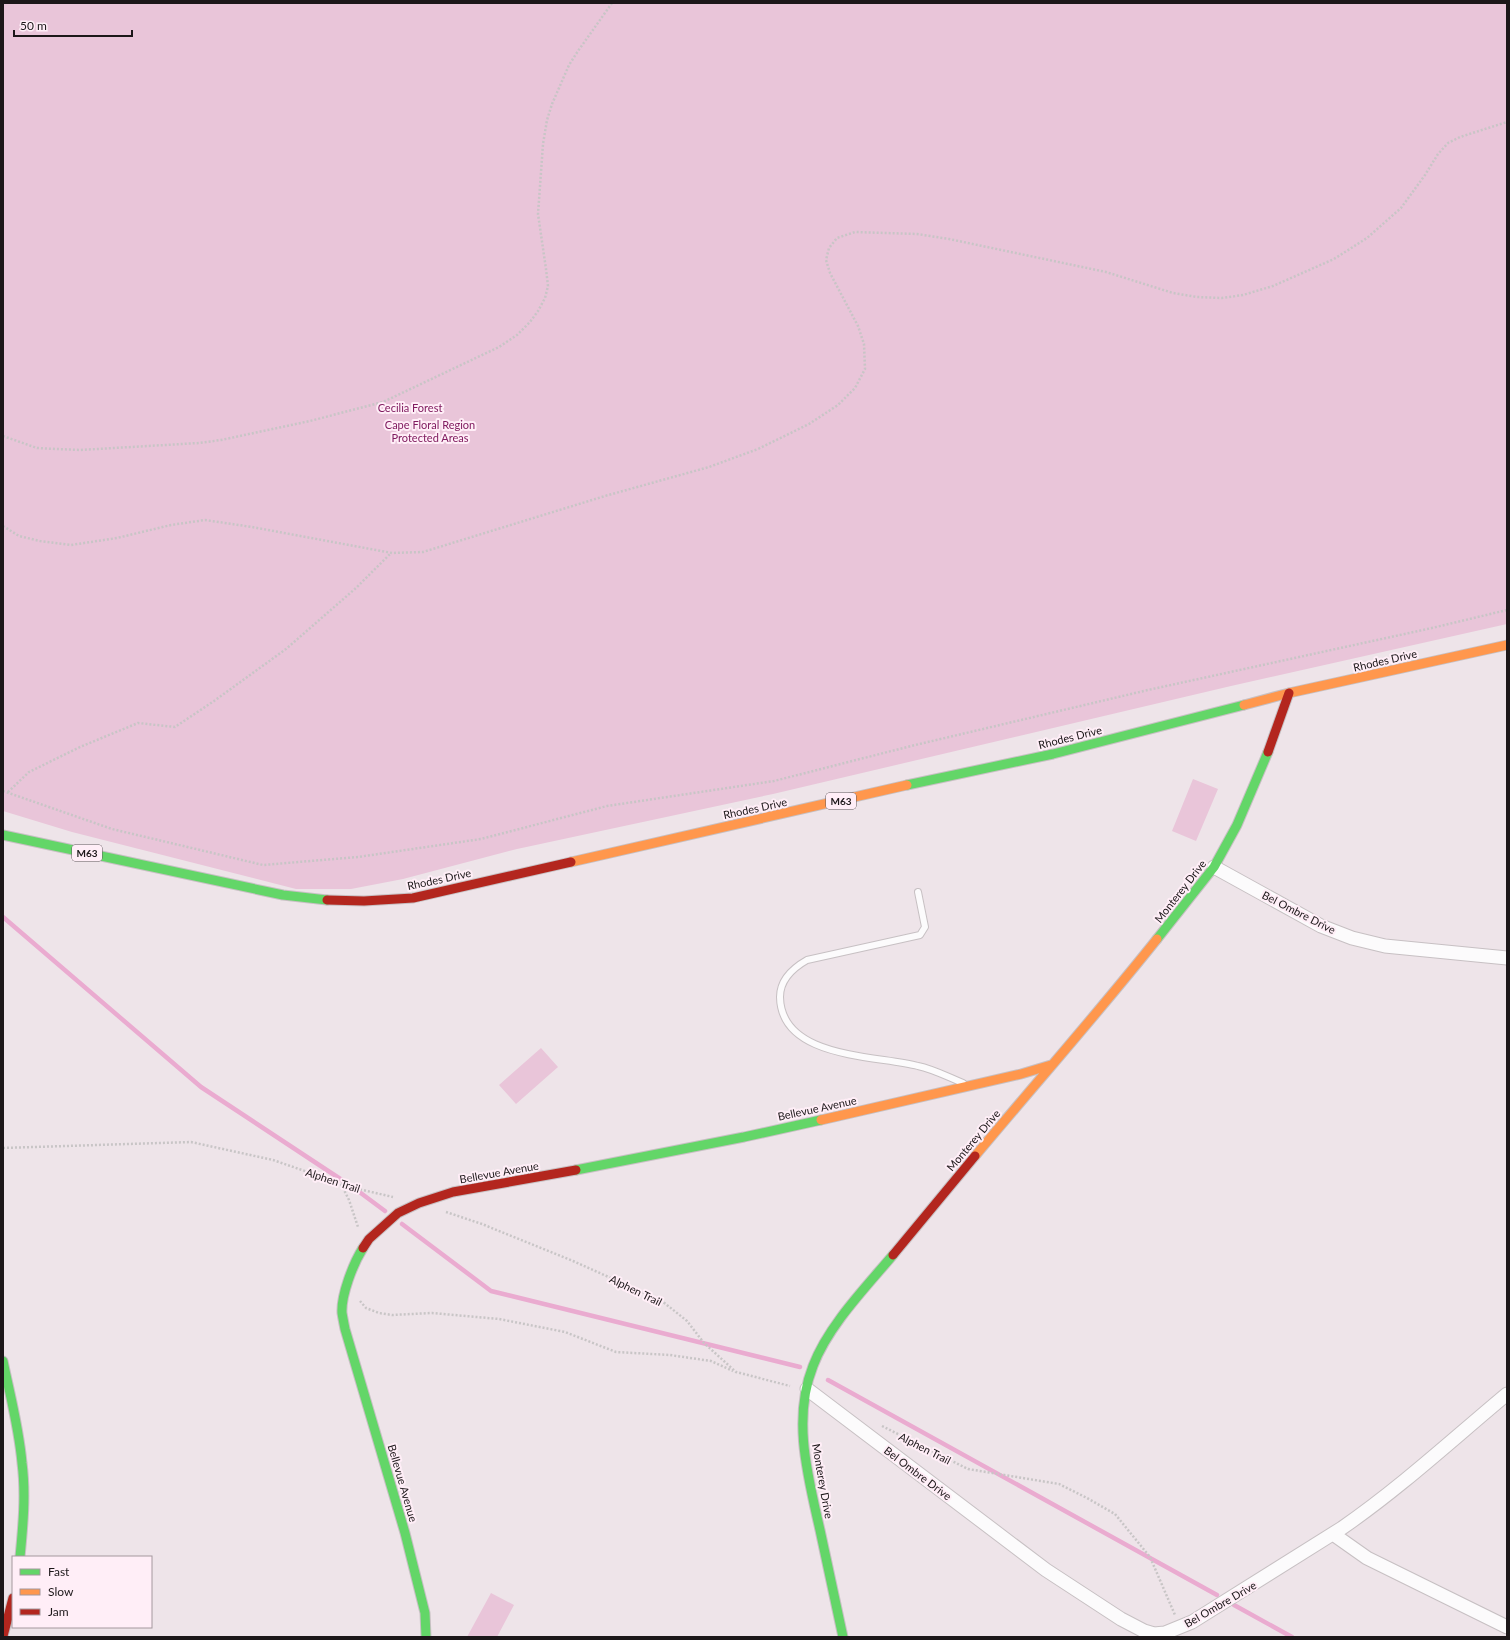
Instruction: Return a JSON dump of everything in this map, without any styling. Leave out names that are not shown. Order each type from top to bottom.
[{"type":"street","name":"Rhodes Drive","points":[[3,835],[283,895],[352,902],[413,898],[970,771],[1053,754],[1289,693],[1507,644]]},
{"type":"street","name":"Monterey Drive","points":[[843,1637],[807,1470],[804,1446],[803,1424],[807,1388],[818,1353],[850,1306],[1051,1065],[1105,1004],[1214,868],[1229,843],[1238,823],[1264,762],[1289,693]]},
{"type":"street","name":"Bel Ombre Drive","points":[[1214,868],[1321,926],[1352,938],[1384,946],[1507,958]]},
{"type":"street","name":"Bellevue Avenue","points":[[426,1637],[425,1613],[405,1533],[345,1329],[342,1312],[346,1287],[355,1260],[369,1239],[398,1213],[419,1203],[453,1192],[615,1163],[744,1137],[1021,1074],[1051,1065]]},
{"type":"street","points":[[3,1362],[19,1435],[22,1468],[24,1509],[20,1556]]},
{"type":"street","name":"Bel Ombre Drive","points":[[807,1388],[1046,1570],[1121,1619],[1144,1631],[1154,1634],[1165,1633],[1205,1615],[1366,1512],[1507,1394]]},
{"type":"street","points":[[1333,1534],[1367,1558],[1507,1627]]},
{"type":"street","points":[[3,1636],[12,1602]]},
{"type":"lane","points":[[918,892],[925,927],[920,934],[807,960],[797,966],[786,978],[780,994],[780,1001],[787,1021],[794,1030],[804,1039],[817,1046],[831,1050],[918,1066],[970,1085]]},
{"type":"path","points":[[3,436],[37,448],[56,450],[199,443],[221,440],[383,402],[505,343],[517,335],[538,311],[545,298],[548,286],[538,214],[543,144],[552,104],[578,51],[612,3]]},
{"type":"path","points":[[3,526],[19,536],[40,541],[71,545],[117,538],[171,525],[205,520],[252,527],[392,553],[423,552],[606,496],[708,467],[758,449],[809,424],[838,405],[855,388],[865,369],[864,344],[855,320],[830,273],[826,260],[829,248],[837,238],[846,234],[868,232],[917,234],[949,239],[1106,272],[1173,293],[1197,297],[1222,298],[1243,295],[1273,286],[1334,259],[1348,251],[1367,238],[1401,208],[1438,154],[1448,143],[1460,137],[1507,122]]},
{"type":"path","points":[[8,792],[28,772],[80,747],[138,723],[175,727],[286,649],[356,588],[392,553]]},
{"type":"path","points":[[3,791],[112,829],[263,865],[358,857],[481,839],[607,806],[774,781],[911,746],[1148,690],[1432,628],[1507,610]]},
{"type":"path","name":"Alphen Trail","points":[[3,1148],[191,1142],[273,1160],[341,1183],[419,1203],[496,1229],[573,1261],[662,1301],[687,1321],[704,1343],[736,1372],[775,1383],[807,1388]]},
{"type":"path","points":[[341,1183],[358,1223],[359,1230]]},
{"type":"path","points":[[358,1298],[366,1308],[379,1313],[392,1315],[432,1313],[499,1319],[565,1332],[616,1352],[670,1355],[711,1361],[736,1372]]},
{"type":"path","name":"Alphen Trail","points":[[877,1424],[968,1469],[1059,1484],[1115,1514],[1150,1557],[1180,1626]]},
{"type":"green space","name":"Cape Floral Region Protected Areas","points":[[3,3],[1507,3],[1507,624],[1231,686],[773,794],[517,849],[403,879],[351,889],[296,889],[72,832],[3,811]]},
{"type":"green space","points":[[1193,779],[1218,789],[1196,841],[1172,831]]},
{"type":"green space","points":[[541,1048],[558,1067],[516,1104],[499,1085]]},
{"type":"green space","points":[[491,1593],[514,1605],[497,1637],[467,1637]]},
{"type":"waterway","points":[[3,917],[201,1087],[354,1188],[385,1211]]},
{"type":"waterway","points":[[402,1224],[491,1291],[800,1367]]},
{"type":"waterway","points":[[828,1380],[1217,1595]]},
{"type":"waterway","points":[[1234,1605],[1292,1637]]},
{"type":"traffic: fast","points":[[907,785],[1053,754],[1244,705]]},
{"type":"traffic: fast","points":[[1157,939],[1214,867],[1237,825],[1268,752]]},
{"type":"traffic: fast","points":[[3,835],[283,895],[327,900]]},
{"type":"traffic: fast","points":[[576,1170],[744,1137],[821,1120]]},
{"type":"traffic: fast","points":[[363,1248],[355,1262],[348,1280],[343,1298],[342,1313],[345,1329],[405,1533],[425,1613],[426,1637]]},
{"type":"traffic: fast","points":[[843,1637],[807,1469],[804,1448],[804,1407],[807,1386],[813,1366],[828,1336],[848,1308],[893,1255]]},
{"type":"traffic: fast","points":[[3,1361],[17,1424],[21,1450],[24,1510],[20,1556]]},
{"type":"traffic: slow","points":[[1244,705],[1289,693],[1507,645]]},
{"type":"traffic: slow","points":[[571,862],[907,785]]},
{"type":"traffic: slow","points":[[975,1156],[1090,1021],[1157,939]]},
{"type":"traffic: slow","points":[[821,1120],[1021,1074],[1051,1065]]},
{"type":"traffic: jam","points":[[1268,752],[1289,693]]},
{"type":"traffic: jam","points":[[327,900],[364,901],[413,898],[571,862]]},
{"type":"traffic: jam","points":[[893,1255],[975,1156]]},
{"type":"traffic: jam","points":[[363,1248],[369,1239],[398,1213],[419,1203],[453,1192],[576,1170]]},
{"type":"traffic: jam","points":[[3,1636],[12,1602]]},
{"type":"park label","name":"Cecilia Forest","points":[[410,407]]}]
